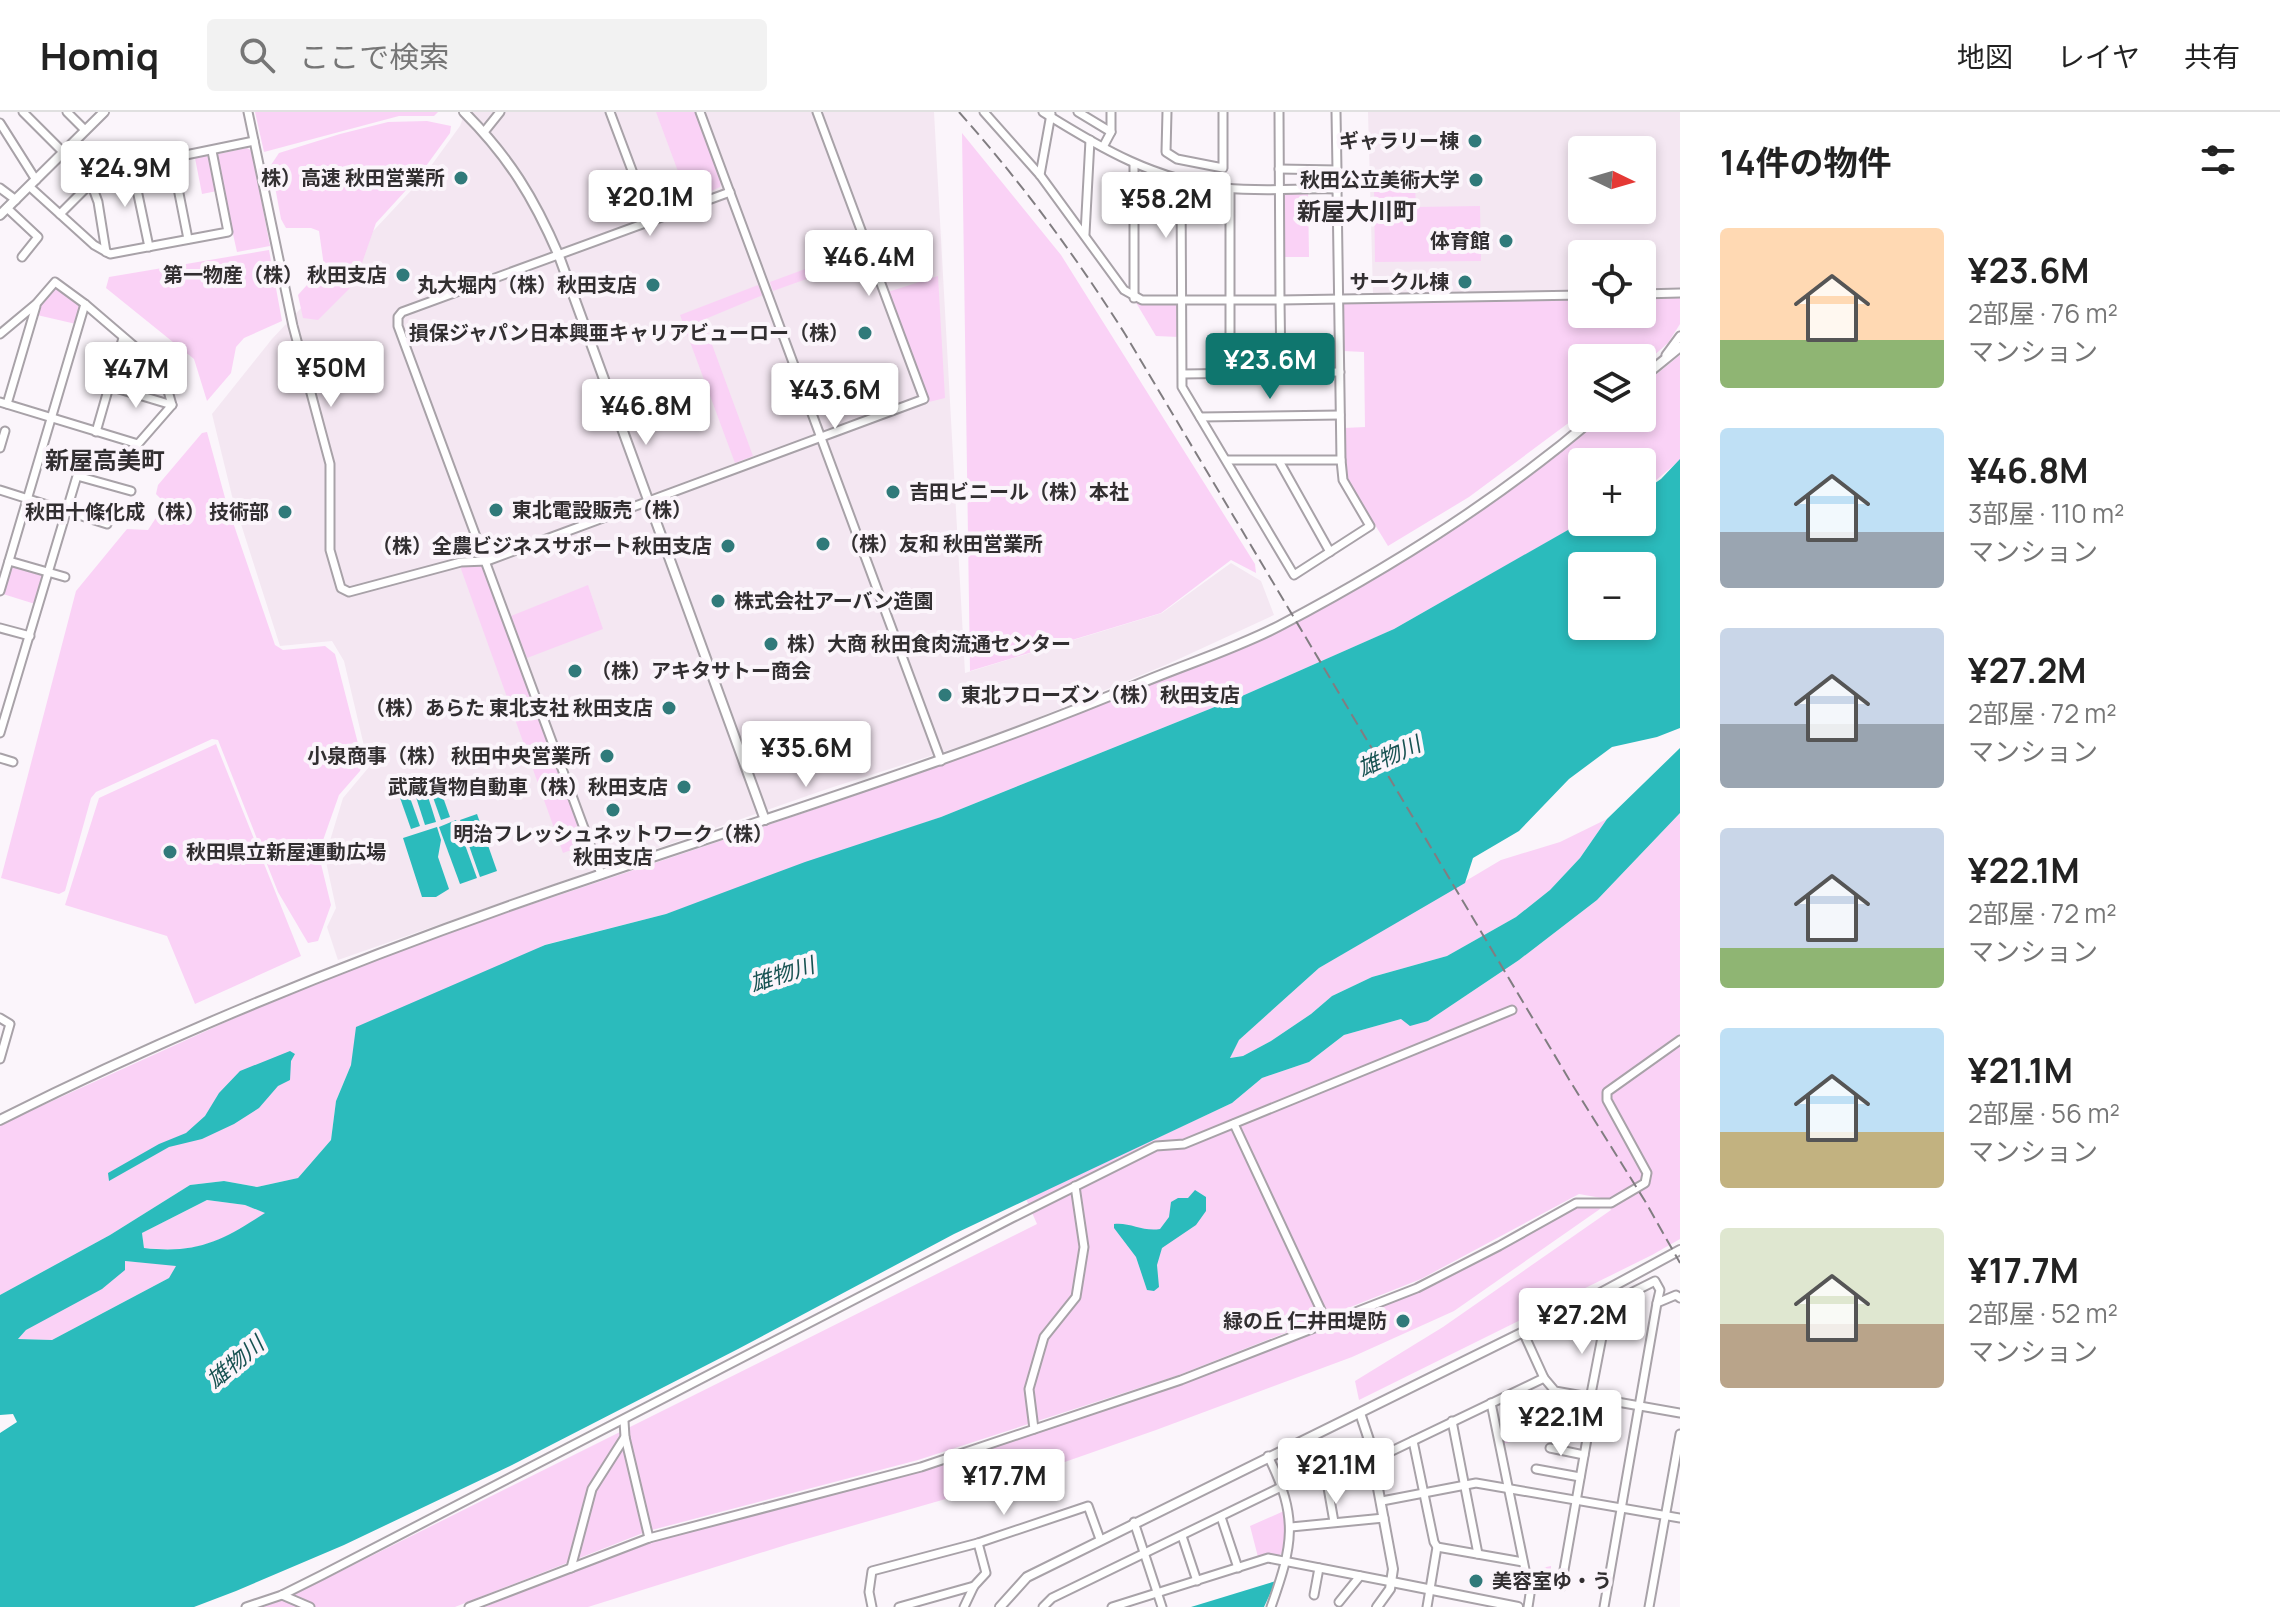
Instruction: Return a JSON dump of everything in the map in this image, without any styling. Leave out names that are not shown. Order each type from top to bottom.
[{"type":"street","points":[[23,112],[63,152]]},
{"type":"street","points":[[67,112],[85,130]]},
{"type":"street","points":[[22,257],[38,237],[2,211],[104,112]]},
{"type":"street","points":[[248,112],[293,326],[330,464],[330,550],[341,588],[349,592],[461,562],[487,561],[924,399],[817,112]]},
{"type":"street","points":[[464,112],[520,177],[539,210],[559,256],[765,820]]},
{"type":"street","points":[[484,132],[500,112]]},
{"type":"street","points":[[610,112],[651,221]]},
{"type":"street","points":[[700,112],[941,761]]},
{"type":"street","points":[[984,112],[1040,175],[1124,290],[1134,298],[1280,300],[1568,295]]},
{"type":"street","points":[[1078,112],[1111,132]]},
{"type":"street","points":[[1103,147],[1111,132],[1111,112]]},
{"type":"street","points":[[1167,112],[1166,152],[1177,159],[1223,168],[1223,112]]},
{"type":"street","points":[[1279,112],[1281,373]]},
{"type":"street","points":[[1181,180],[1182,387],[1294,575],[1370,526],[1343,480],[1341,460],[1337,189],[1333,179],[1337,170],[1336,112]]},
{"type":"street","points":[[1040,175],[1048,114],[1134,165],[1181,180],[1230,189],[1337,189]]},
{"type":"street","points":[[0,123],[33,183],[60,214],[94,245],[110,254],[228,232],[212,151]]},
{"type":"street","points":[[1085,234],[1090,140]]},
{"type":"street","points":[[60,214],[91,183],[132,166],[254,141]]},
{"type":"street","points":[[172,158],[188,239]]},
{"type":"street","points":[[1134,165],[1134,298]]},
{"type":"street","points":[[132,166],[149,247]]},
{"type":"street","points":[[1279,169],[1337,170]]},
{"type":"street","points":[[91,183],[98,202],[106,252]]},
{"type":"street","points":[[0,188],[16,200]]},
{"type":"street","points":[[1230,189],[1230,374]]},
{"type":"street","points":[[601,874],[398,326],[398,317],[402,312],[730,192]]},
{"type":"street","points":[[0,334],[36,304],[55,282],[162,370],[172,405]]},
{"type":"street","points":[[1656,294],[1680,293]]},
{"type":"street","points":[[36,304],[3,403],[138,444],[172,405]]},
{"type":"street","points":[[0,591],[85,304]]},
{"type":"street","points":[[1660,364],[1680,336]]},
{"type":"street","points":[[96,432],[123,338]]},
{"type":"street","points":[[1656,367],[1680,347]]},
{"type":"street","points":[[1183,374],[1340,372]]},
{"type":"street","points":[[109,386],[172,405]]},
{"type":"street","points":[[1200,417],[1340,415]]},
{"type":"street","points":[[0,448],[5,431]]},
{"type":"street","points":[[0,1120],[155,1044],[375,953],[941,761],[1095,702],[1278,626],[1440,531],[1516,479],[1576,432]]},
{"type":"street","points":[[1227,460],[1341,460]]},
{"type":"street","points":[[1279,461],[1330,552]]},
{"type":"street","points":[[0,733],[77,476],[131,491]]},
{"type":"street","points":[[0,490],[107,524]]},
{"type":"street","points":[[9,561],[65,577]]},
{"type":"street","points":[[0,628],[30,636]]},
{"type":"street","points":[[0,758],[13,762]]},
{"type":"street","points":[[246,1607],[282,1595],[1156,1146],[1184,1144],[1512,1010]]},
{"type":"street","points":[[0,1018],[10,1024],[0,1059]]},
{"type":"street","points":[[469,1607],[649,1538],[921,1467],[1181,1380],[1417,1288],[1576,1203],[1611,1203],[1645,1183],[1647,1173],[1607,1100],[1607,1092],[1680,1040]]},
{"type":"street","points":[[1234,1124],[1327,1323]]},
{"type":"street","points":[[1034,1429],[1029,1389],[1044,1337],[1076,1297],[1084,1247],[1075,1186]]},
{"type":"street","points":[[1000,1607],[1027,1577],[1583,1303],[1680,1250]]},
{"type":"street","points":[[1583,1303],[1587,1311],[1593,1312],[1655,1281],[1660,1290],[1604,1607]]},
{"type":"street","points":[[1657,1303],[1676,1295],[1680,1298]]},
{"type":"street","points":[[1523,1332],[1544,1378],[1555,1391],[1680,1413]]},
{"type":"street","points":[[1561,1587],[1602,1337],[1608,1332]]},
{"type":"street","points":[[1373,1460],[1544,1378]]},
{"type":"street","points":[[1564,1418],[1568,1394]]},
{"type":"street","points":[[1491,1403],[1530,1594],[1528,1607]]},
{"type":"street","points":[[1360,1413],[1382,1501],[1393,1569],[1392,1582],[1377,1607]]},
{"type":"street","points":[[624,1421],[649,1538]]},
{"type":"street","points":[[1452,1421],[1478,1554]]},
{"type":"street","points":[[1649,1607],[1680,1434]]},
{"type":"street","points":[[571,1568],[592,1489],[625,1437]]},
{"type":"street","points":[[1043,1607],[1052,1598],[1221,1517],[1369,1440]]},
{"type":"street","points":[[1413,1441],[1437,1547],[1427,1607]]},
{"type":"street","points":[[1550,1448],[1584,1455]]},
{"type":"street","points":[[1268,1456],[1283,1486],[1291,1527],[1287,1562],[1271,1607]]},
{"type":"street","points":[[1324,1465],[1334,1522]]},
{"type":"street","points":[[1536,1469],[1580,1477]]},
{"type":"street","points":[[1382,1501],[1476,1483],[1680,1518]]},
{"type":"street","points":[[872,1607],[869,1592],[872,1571],[978,1543],[1088,1506],[1100,1539]]},
{"type":"street","points":[[1221,1517],[1238,1568]]},
{"type":"street","points":[[1291,1527],[1384,1518]]},
{"type":"street","points":[[1134,1522],[1162,1607]]},
{"type":"street","points":[[1182,1536],[1197,1581]]},
{"type":"street","points":[[964,1607],[974,1586],[986,1573],[978,1543]]},
{"type":"street","points":[[1437,1547],[1523,1562]]},
{"type":"street","points":[[1116,1606],[1268,1558],[1518,1607]]},
{"type":"street","points":[[1314,1595],[1319,1568]]},
{"type":"street","points":[[1339,1602],[1360,1576]]},
{"type":"street","points":[[899,1607],[974,1586]]},
{"type":"street","points":[[282,1595],[310,1607]]},
{"type":"shaded area","points":[[255,112],[438,112],[434,116],[399,116],[264,152]]},
{"type":"shaded area","points":[[465,112],[934,112],[965,673],[1162,613],[1231,563],[1261,581],[1274,615],[1168,664],[996,735],[827,789],[338,960],[327,927],[336,908],[325,857],[343,798],[369,767],[344,661],[332,641],[280,646],[232,496],[212,414],[272,339],[420,181],[460,126]]},
{"type":"shaded area","points":[[656,112],[695,112],[721,182],[720,187],[689,201]]},
{"type":"shaded area","name":"秋田公立美術大学","points":[[1368,112],[1680,112],[1680,290],[1656,291],[1656,240],[1568,240],[1568,291],[1373,294]]},
{"type":"shaded area","points":[[427,121],[451,126],[450,133],[418,177],[376,223],[355,283],[318,320],[303,318],[298,295],[324,266],[319,231],[286,228],[281,219],[271,165],[279,153],[340,134],[388,122]]},
{"type":"shaded area","points":[[962,133],[1061,255],[1255,564],[1256,573],[1231,560],[1161,613],[970,671]]},
{"type":"shaded area","points":[[247,148],[252,151],[270,246],[237,252],[216,158],[218,154]]},
{"type":"shaded area","points":[[207,156],[217,191],[202,194],[195,158]]},
{"type":"shaded area","points":[[1374,186],[1415,186],[1416,207],[1480,206],[1481,261],[1375,262]]},
{"type":"shaded area","points":[[1308,192],[1309,257],[1284,257],[1283,193]]},
{"type":"shaded area","points":[[862,248],[865,258],[773,291],[770,282]]},
{"type":"shaded area","points":[[269,250],[282,321],[244,338],[236,347],[231,373],[207,401],[194,359],[106,288],[109,277]]},
{"type":"shaded area","points":[[938,276],[945,398],[929,402],[888,292]]},
{"type":"shaded area","points":[[758,285],[763,295],[703,320],[753,456],[735,463],[680,315]]},
{"type":"shaded area","points":[[54,287],[81,307],[76,324],[37,315]]},
{"type":"shaded area","points":[[1656,297],[1680,297],[1680,324],[1668,343],[1656,354],[1656,344],[1568,344],[1568,423],[1469,497],[1388,546],[1345,476],[1344,428],[1365,427],[1364,352],[1343,351],[1344,302],[1568,298],[1568,328],[1656,328]]},
{"type":"shaded area","points":[[1135,301],[1177,302],[1179,337],[1156,336]]},
{"type":"shaded area","points":[[1680,355],[1680,460],[1656,480],[1656,448],[1568,448],[1568,530],[1392,630],[1242,696],[941,817],[666,914],[544,945],[351,1065],[336,1101],[331,1140],[298,1178],[257,1187],[224,1181],[190,1185],[110,1235],[0,1295],[0,1126],[6,1122],[283,996],[473,924],[842,800],[1040,728],[1281,628],[1527,475],[1584,432],[1656,432],[1656,375]]},
{"type":"shaded area","points":[[207,432],[227,505],[275,645],[283,650],[325,646],[335,654],[363,763],[339,795],[321,846],[321,864],[331,905],[318,941],[308,943],[278,892],[218,740],[212,739],[96,792],[91,798],[65,891],[59,894],[1,878],[76,591],[127,529],[148,530],[163,507],[162,500],[156,494],[158,485],[202,433]]},
{"type":"shaded area","points":[[482,563],[585,845],[563,853],[461,569],[461,564]]},
{"type":"shaded area","points":[[11,566],[44,576],[35,604],[3,594]]},
{"type":"shaded area","points":[[588,585],[603,629],[527,658],[511,616]]},
{"type":"shaded area","name":"秋田県立新屋運動広場","points":[[216,744],[301,956],[195,1004],[167,936],[65,905],[99,798]]},
{"type":"shaded area","points":[[1680,813],[1680,1239],[1652,1255],[1359,1400],[1355,1381],[1443,1327],[1611,1210],[1607,1199],[1579,1194],[1421,1279],[1179,1375],[918,1460],[648,1531],[455,1607],[262,1607],[297,1593],[1037,1224],[1026,1199],[1232,1103],[1262,1078],[1309,1062],[1344,1035],[1401,1019],[1428,1021],[1519,960],[1597,900]]},
{"type":"shaded area","points":[[1607,819],[1580,858],[1550,890],[1516,917],[1447,956],[1372,977],[1332,996],[1271,1041],[1243,1056],[1229,1058],[1239,1040],[1319,968],[1501,860],[1560,842]]},
{"type":"shaded area","points":[[207,1200],[245,1205],[266,1213],[209,1243],[180,1249],[144,1248],[142,1233]]},
{"type":"shaded area","points":[[1580,1205],[1601,1206],[1454,1311],[1352,1357],[1156,1430],[1022,1477],[789,1544],[588,1607],[484,1607],[650,1540],[923,1469],[1170,1387],[1415,1291]]},
{"type":"shaded area","points":[[124,1261],[177,1265],[169,1278],[52,1340],[18,1339],[26,1330]]},
{"type":"shaded area","points":[[1539,1413],[1532,1437],[1502,1444],[1500,1431]]},
{"type":"shaded area","points":[[1284,1511],[1282,1553],[1258,1557],[1250,1526]]},
{"type":"shaded area","points":[[1551,1566],[1551,1574],[1560,1575],[1559,1585],[1531,1583],[1528,1571]]},
{"type":"water","name":"雄物川","points":[[1680,459],[1680,728],[1657,737],[1612,747],[1569,779],[1519,831],[1473,858],[1465,883],[1319,968],[1239,1040],[1230,1058],[1243,1056],[1271,1041],[1332,996],[1372,977],[1447,956],[1516,917],[1550,890],[1580,858],[1607,819],[1680,748],[1680,813],[1597,900],[1519,960],[1428,1021],[1410,1026],[1401,1019],[1344,1035],[1309,1062],[1262,1078],[1232,1103],[954,1234],[512,1465],[344,1545],[194,1607],[0,1607],[0,1433],[17,1422],[13,1414],[0,1415],[0,1295],[110,1235],[190,1185],[224,1181],[257,1187],[298,1178],[331,1140],[336,1101],[351,1065],[356,1027],[545,945],[666,914],[805,862],[941,817],[1242,696],[1394,629],[1568,530],[1568,536],[1656,536],[1656,482]],"holes":[[[207,1200],[245,1205],[265,1213],[208,1243],[179,1249],[144,1248],[142,1233]],[[125,1261],[176,1266],[169,1278],[52,1340],[18,1339],[26,1330],[102,1289],[125,1270]]]},
{"type":"water","points":[[438,783],[450,817],[441,820],[429,786]]},
{"type":"water","points":[[425,787],[436,822],[425,825],[414,791]]},
{"type":"water","points":[[408,792],[420,826],[411,829],[399,795]]},
{"type":"water","points":[[477,814],[497,871],[480,877],[460,820]]},
{"type":"water","points":[[456,820],[477,878],[460,884],[439,827]]},
{"type":"water","points":[[437,827],[441,840],[438,857],[449,889],[436,897],[422,897],[403,838]]},
{"type":"water","points":[[290,1051],[295,1054],[291,1061],[290,1080],[278,1086],[259,1108],[202,1139],[169,1147],[109,1181],[108,1173],[159,1144],[186,1133],[205,1116],[219,1093],[240,1071]]},
{"type":"water","points":[[1195,1190],[1206,1197],[1206,1211],[1196,1225],[1162,1248],[1157,1265],[1159,1287],[1154,1291],[1147,1290],[1136,1257],[1114,1224],[1160,1229],[1169,1217],[1171,1202],[1188,1198]]},
{"type":"water","points":[[1276,1581],[1264,1607],[1191,1607]]},
{"type":"railway","points":[[959,112],[1046,220],[1125,334],[1680,1263]]},
{"type":"place","name":"ギャラリー棟","points":[[1475,141]]},
{"type":"place","name":"株）高速 秋田営業所","points":[[461,178]]},
{"type":"place","name":"秋田公立美術大学","points":[[1476,180]]},
{"type":"place","name":"体育館","points":[[1506,241]]},
{"type":"place","name":"第一物産（株） 秋田支店","points":[[403,275]]},
{"type":"place","name":"サークル棟","points":[[1465,282]]},
{"type":"place","name":"丸大堀内（株）秋田支店","points":[[653,285]]},
{"type":"place","name":"損保ジャパン日本興亜キャリアビューロー（株）","points":[[865,333]]},
{"type":"place","name":"吉田ビニール（株）本社","points":[[893,492]]},
{"type":"place","name":"東北電設販売（株）","points":[[496,510]]},
{"type":"place","name":"秋田十條化成（株） 技術部","points":[[285,512]]},
{"type":"place","name":"（株）友和 秋田営業所","points":[[823,544]]},
{"type":"place","name":"（株）全農ビジネスサポート秋田支店","points":[[728,546]]},
{"type":"place","name":"株式会社アーバン造園","points":[[718,601]]},
{"type":"place","name":"株）大商 秋田食肉流通センター","points":[[771,644]]},
{"type":"place","name":"（株）アキタサトー商会","points":[[575,671]]},
{"type":"place","name":"東北フローズン（株）秋田支店","points":[[945,695]]},
{"type":"place","name":"（株）あらた 東北支社 秋田支店","points":[[669,708]]},
{"type":"place","name":"小泉商事（株） 秋田中央営業所","points":[[607,756]]},
{"type":"place","name":"武蔵貨物自動車（株）秋田支店","points":[[684,787]]},
{"type":"place","name":"明治フレッシュネットワーク（株） 秋田支店","points":[[613,810]]},
{"type":"place","name":"秋田県立新屋運動広場","points":[[170,852]]},
{"type":"place","name":"緑の丘 仁井田堤防","points":[[1403,1321]]},
{"type":"place","name":"美容室ゆ・う","points":[[1476,1581]]},
{"type":"district","name":"新屋大川町","points":[[1357,212]]},
{"type":"district","name":"新屋高美町","points":[[105,461]]}]
